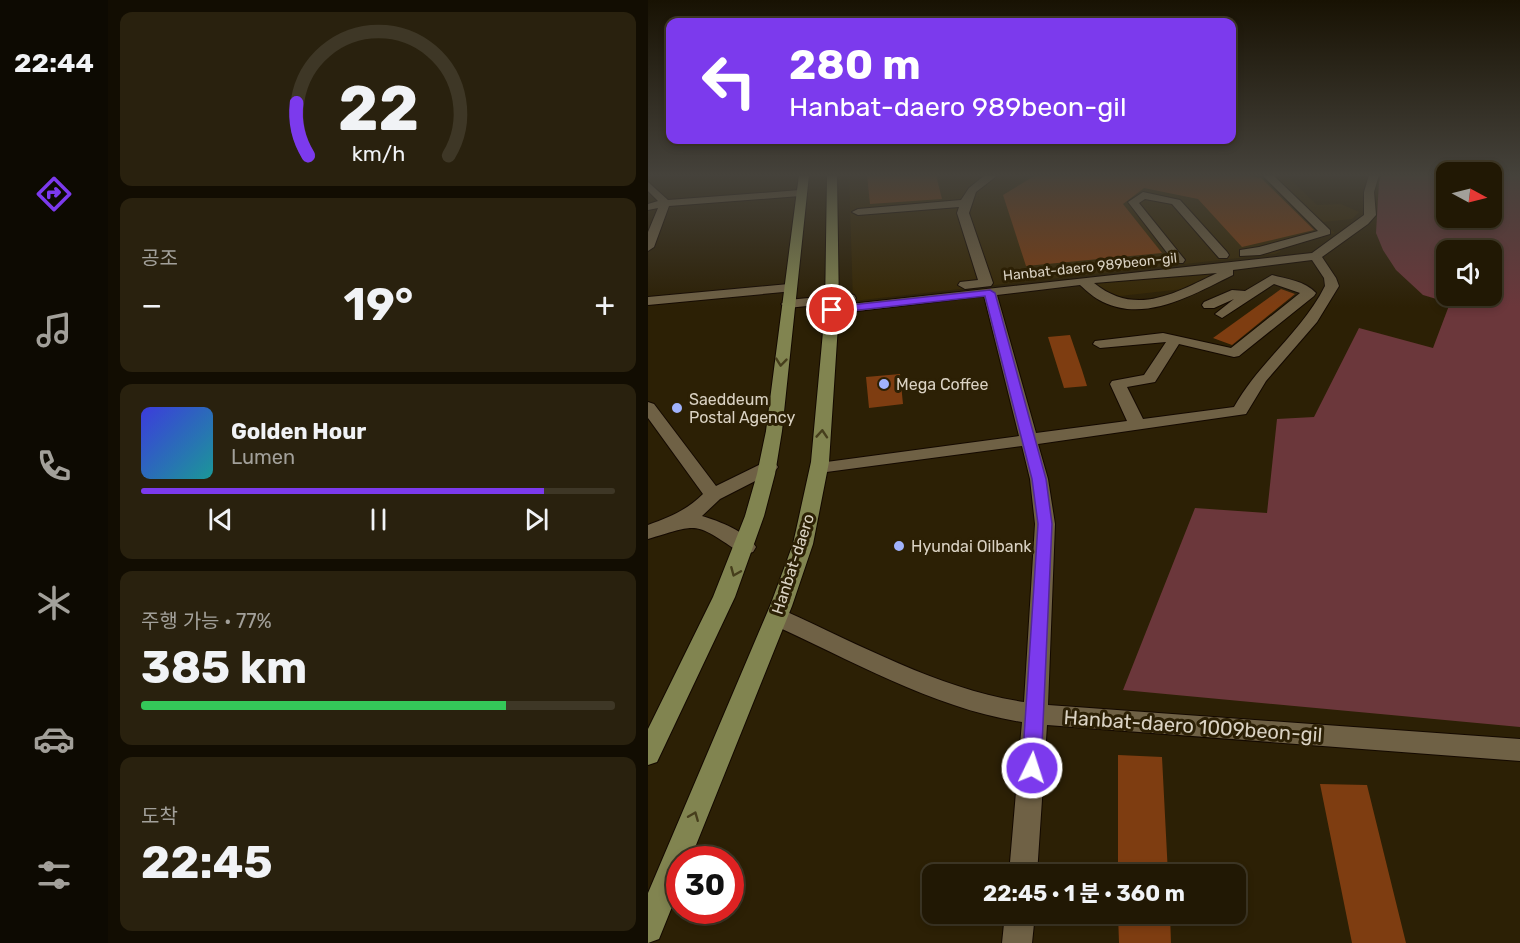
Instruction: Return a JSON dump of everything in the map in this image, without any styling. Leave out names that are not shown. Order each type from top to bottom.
[{"type":"main road","points":[[648,754],[721,605],[746,546],[769,466],[798,219]]},
{"type":"main road","name":"Hanbat-daero","points":[[648,928],[777,617],[803,544],[819,468],[832,305],[832,219]]},
{"type":"street","points":[[648,247],[659,219]]},
{"type":"street","points":[[965,219],[988,288],[1039,479],[1045,524],[1035,714],[1024,864]]},
{"type":"street","points":[[1147,219],[1179,260]]},
{"type":"street","points":[[1191,219],[1223,255]]},
{"type":"street","points":[[988,288],[1179,260],[1260,251],[1326,232],[1313,219]]},
{"type":"street","points":[[819,468],[1240,411],[1248,392],[1317,315],[1332,286],[1330,278],[1315,256],[1367,219]]},
{"type":"street","name":"Hanbat-daero 989beon-gil","points":[[648,301],[788,296],[832,305],[1315,256]]},
{"type":"street","points":[[1083,281],[1109,300],[1130,305],[1156,302],[1183,293],[1244,265]]},
{"type":"street","points":[[1222,314],[1272,279],[1300,287],[1309,293],[1327,296]]},
{"type":"street","points":[[1209,305],[1237,293],[1247,296]]},
{"type":"street","points":[[1100,344],[1163,337],[1234,353],[1309,293]]},
{"type":"street","points":[[1137,425],[1118,384],[1149,379],[1175,339]]},
{"type":"street","points":[[648,407],[713,495]]},
{"type":"street","points":[[648,532],[679,521],[699,510],[713,495],[769,466]]},
{"type":"street","points":[[679,521],[692,519],[710,523],[746,546]]},
{"type":"street","name":"Hanbat-daero 1009beon-gil","points":[[777,617],[953,696],[994,708],[1035,714],[1520,750]]},
{"type":"street","points":[[1017,943],[1019,924]]},
{"type":"shaded area","points":[[850,219],[1352,219],[1323,222],[1335,233],[1281,247],[1280,252],[1275,254],[853,301]]},
{"type":"shaded area","points":[[1377,219],[1436,219],[1436,228],[1502,228],[1502,219],[1520,219],[1520,727],[1123,690],[1195,508],[1267,513],[1277,419],[1314,417],[1359,328],[1433,348],[1449,306],[1502,306],[1502,240],[1436,240],[1436,299],[1423,295],[1396,270],[1383,250],[1376,233]]},
{"type":"shaded area","points":[[1213,270],[1216,274],[1183,289],[1111,297],[1089,283]]},
{"type":"building","points":[[1011,219],[1135,219],[1162,253],[1026,266]]},
{"type":"building","points":[[1216,219],[1303,219],[1314,230],[1242,247]]},
{"type":"building","points":[[1281,289],[1295,294],[1232,345],[1213,338]]},
{"type":"building","points":[[1070,335],[1087,386],[1064,388],[1048,337]]},
{"type":"building","name":"Mega Coffee","points":[[900,374],[903,404],[869,408],[866,377]]},
{"type":"building","points":[[1118,755],[1162,757],[1167,864],[1118,864]]},
{"type":"building","points":[[1320,784],[1367,785],[1406,943],[1352,943]]},
{"type":"building","points":[[1118,924],[1170,924],[1171,943],[1119,943]]},
{"type":"place","name":"Mega Coffee","points":[[884,384]]},
{"type":"place","name":"Saeddeum Postal Agency","points":[[677,408]]},
{"type":"place","name":"Hyundai Oilbank","points":[[899,546]]},
{"type":"route","points":[[832,310],[990,293],[1039,479],[1045,524],[1032,768]]}]
